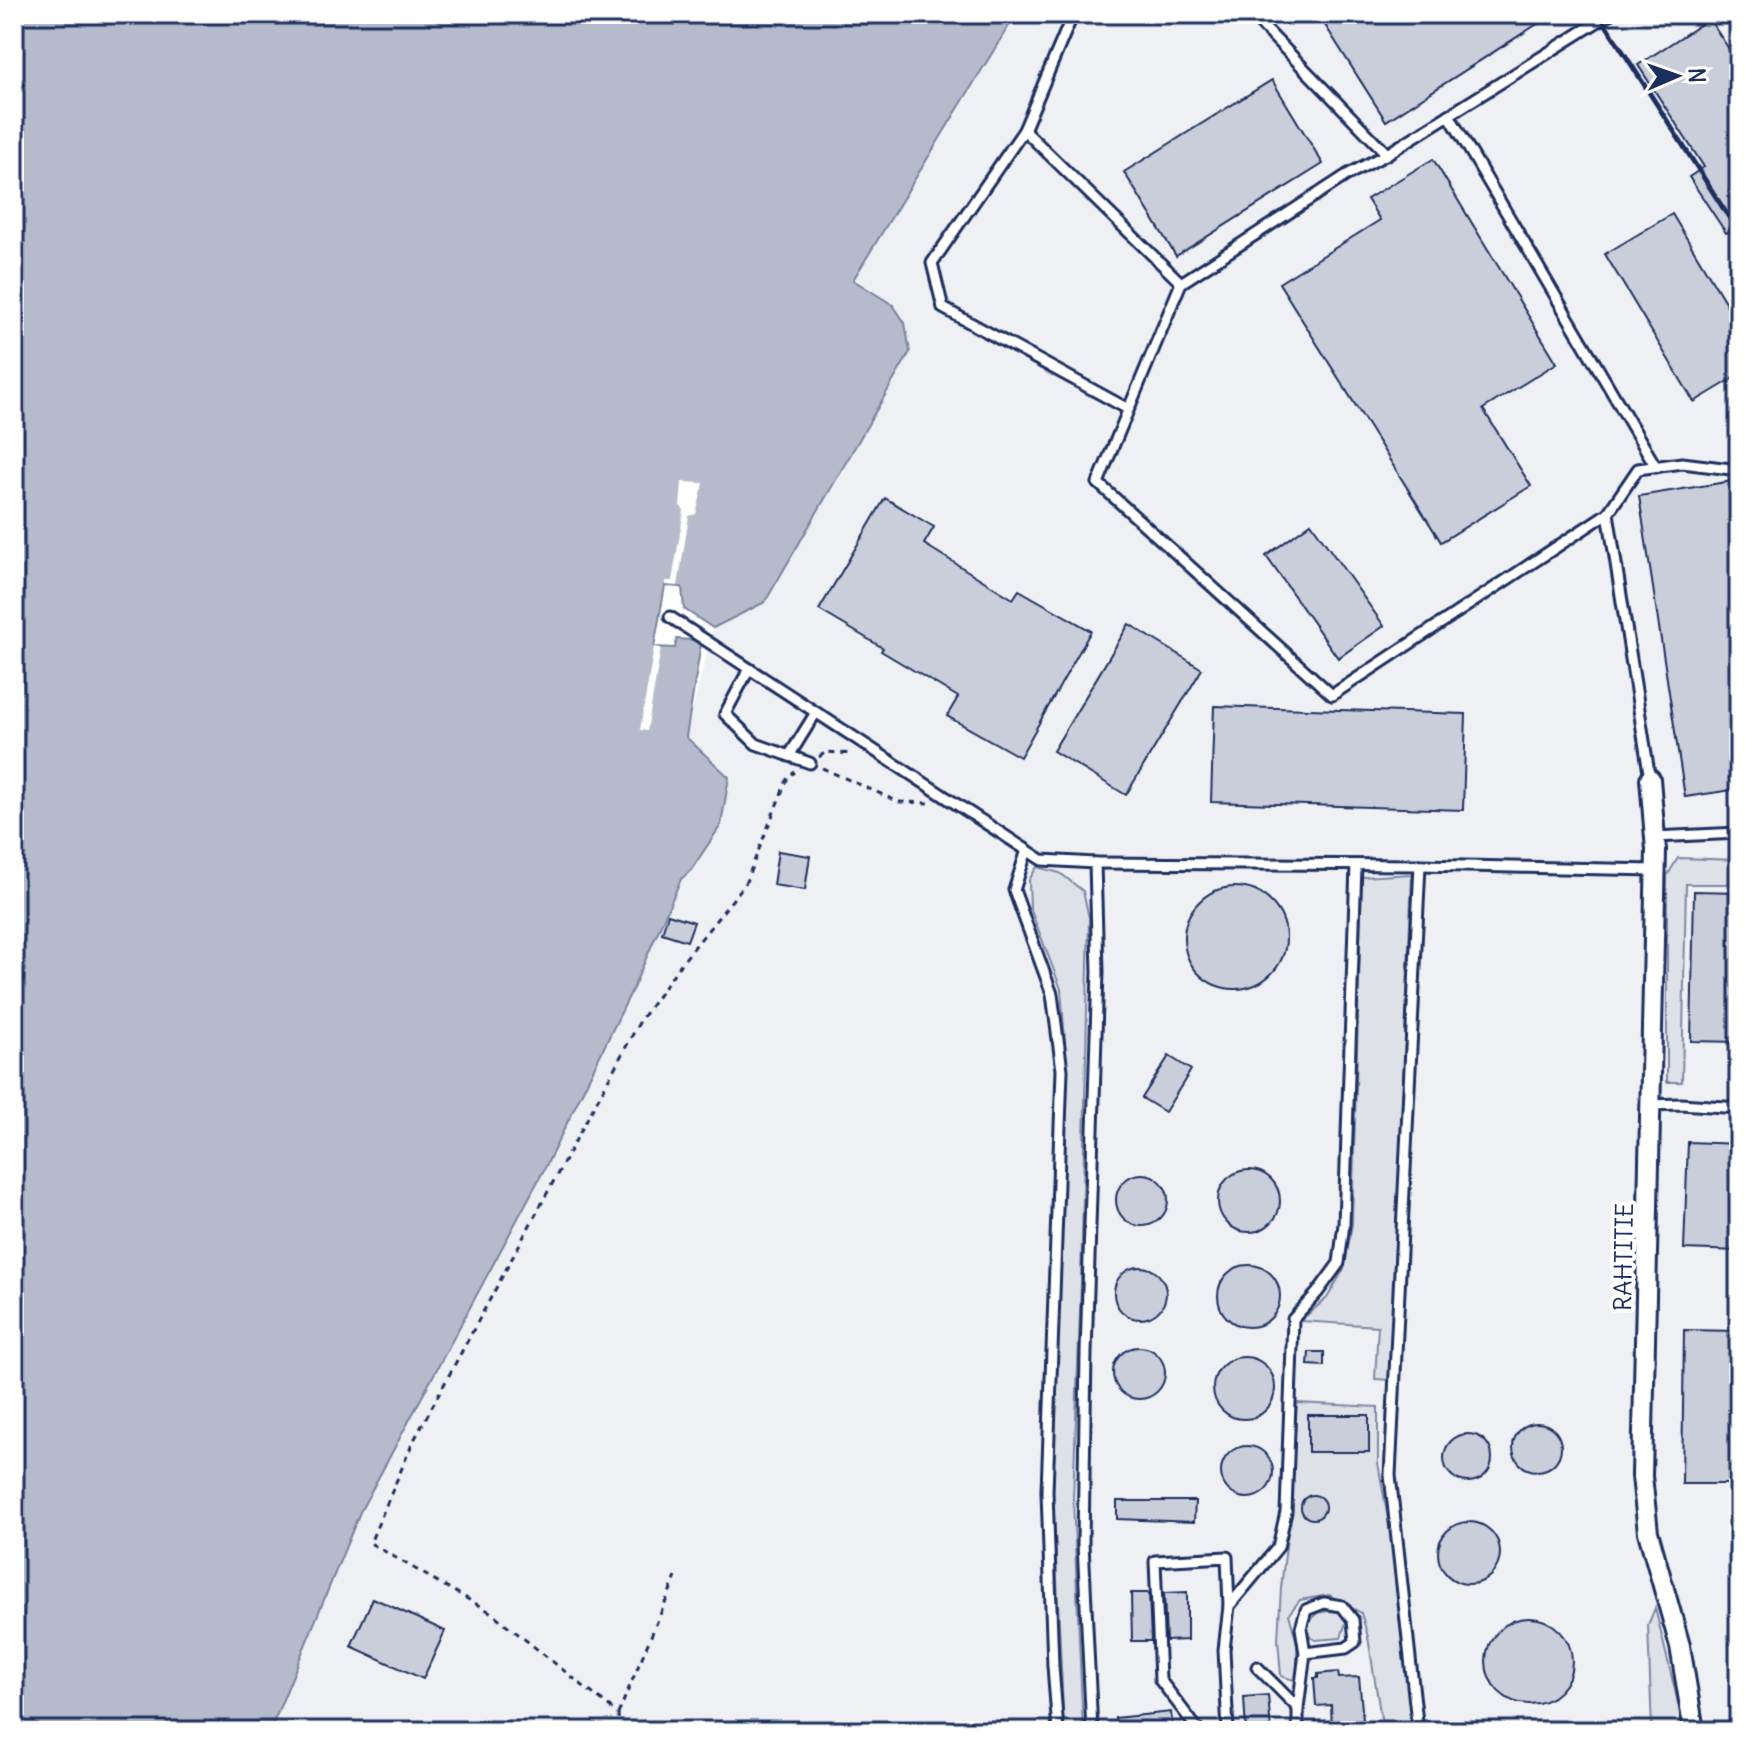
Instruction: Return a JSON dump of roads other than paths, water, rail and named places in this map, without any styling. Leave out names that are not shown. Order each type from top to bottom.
[{"type":"street","name":"RAHTITIE","points":[[1650,779],[1655,870],[1642,1476],[1648,1532],[1680,1646],[1694,1731]]},
{"type":"lane","points":[[1073,14],[1024,130],[932,263],[943,308],[1128,409]]},
{"type":"lane","points":[[1251,14],[1387,154]]},
{"type":"lane","points":[[1610,14],[1387,154],[1347,175],[1181,283],[1098,483],[1332,695],[1608,513],[1638,469],[1682,463],[1739,470]]},
{"type":"lane","points":[[1731,14],[1739,22]]},
{"type":"lane","points":[[1449,115],[1656,467]]},
{"type":"lane","points":[[1024,130],[1181,283]]},
{"type":"lane","points":[[1608,513],[1650,779]]},
{"type":"lane","points":[[670,617],[1042,860],[1655,870]]},
{"type":"lane","points":[[749,669],[725,714],[756,744],[810,763]]},
{"type":"lane","points":[[789,756],[815,714]]},
{"type":"lane","points":[[1655,837],[1739,833]]},
{"type":"lane","points":[[1027,850],[1014,890],[1052,994],[1062,1070],[1047,1491],[1058,1731]]},
{"type":"lane","points":[[1092,1731],[1083,1543],[1098,972],[1095,863]]},
{"type":"lane","points":[[1229,1606],[1278,1547],[1286,1512],[1293,1319],[1339,1263],[1344,1224],[1356,865]]},
{"type":"lane","points":[[1418,1731],[1390,1475],[1420,865]]},
{"type":"lane","points":[[1650,1105],[1739,1108]]},
{"type":"lane","points":[[1199,1731],[1160,1680],[1155,1561],[1227,1557],[1229,1606],[1224,1650],[1228,1731]]},
{"type":"lane","points":[[1298,1731],[1305,1653],[1301,1628],[1306,1610],[1324,1603],[1342,1606],[1353,1620],[1355,1642],[1346,1648],[1305,1653]]},
{"type":"lane","points":[[1257,1667],[1298,1708]]},
{"type":"water","points":[[14,14],[1016,14],[853,280],[893,305],[905,323],[910,352],[765,602],[713,628],[684,609],[682,587],[665,586],[654,647],[675,648],[677,639],[701,644],[686,737],[729,777],[721,825],[691,870],[681,879],[633,988],[546,1166],[360,1512],[270,1731],[14,1731]]},
{"type":"railway","points":[[1599,14],[1739,233]]}]
